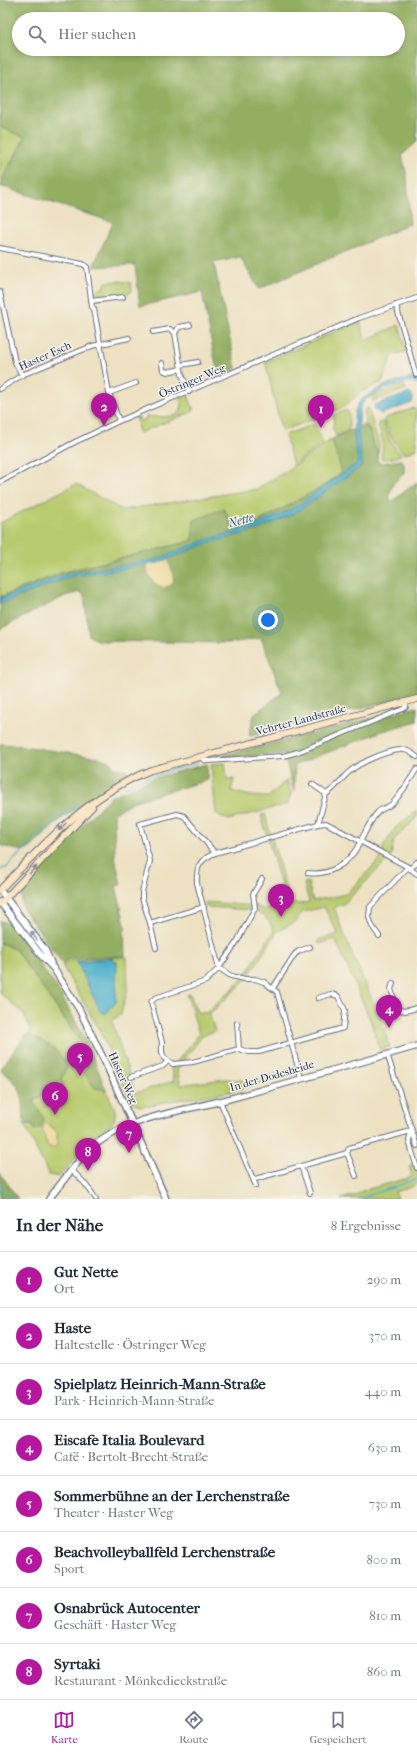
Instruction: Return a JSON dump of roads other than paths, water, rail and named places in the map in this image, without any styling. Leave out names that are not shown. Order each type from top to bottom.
[{"type":"main road","name":"Vehrter Landstraße","points":[[0,890],[63,825],[138,775],[151,770],[417,699]]},
{"type":"main road","name":"Vehrter Landstraße","points":[[0,903],[100,799]]},
{"type":"street","points":[[0,248],[83,264],[87,267],[90,301],[94,309],[99,344],[109,393],[119,421]]},
{"type":"street","points":[[0,292],[15,362],[22,376]]},
{"type":"street","points":[[90,301],[123,297]]},
{"type":"street","name":"Östringer Weg","points":[[0,482],[75,442],[119,421],[359,318],[417,298]]},
{"type":"street","points":[[396,305],[416,375]]},
{"type":"street","points":[[175,333],[179,327],[190,325]]},
{"type":"street","points":[[153,332],[170,329],[175,333],[181,367],[188,392]]},
{"type":"street","name":"Haster Esch","points":[[0,389],[22,376],[99,344],[129,338]]},
{"type":"street","points":[[162,363],[163,370],[167,372],[198,362]]},
{"type":"street","points":[[109,393],[136,383]]},
{"type":"street","name":"Vehrter Landstraße","points":[[201,757],[208,761],[283,756],[321,744],[384,718],[406,707],[406,702]]},
{"type":"street","points":[[318,824],[326,794],[350,771],[365,761],[401,749],[409,751],[417,757]]},
{"type":"street","points":[[308,873],[315,874],[337,869],[357,848],[381,809],[390,805],[398,798],[417,769]]},
{"type":"street","points":[[312,784],[326,794]]},
{"type":"street","points":[[156,948],[142,892],[150,861],[140,824],[177,814],[184,816],[215,853]]},
{"type":"street","points":[[301,1078],[278,992],[264,982],[255,979],[244,979],[231,976],[219,968],[197,883],[196,872],[202,861],[207,856],[215,853],[326,823],[409,868],[417,874]]},
{"type":"street","points":[[379,936],[372,926],[369,917],[370,907],[417,862]]},
{"type":"street","points":[[262,879],[252,894],[255,908],[238,940],[219,968],[206,981],[155,998],[151,1002],[162,1042],[162,1052],[168,1061],[178,1064],[192,1062],[239,1049],[249,1052],[259,1052],[292,1044],[343,1028],[345,1010],[338,996],[331,994],[318,998]]},
{"type":"street","name":"Haster Weg","points":[[0,890],[45,950],[54,969]]},
{"type":"street","name":"Haster Weg","points":[[0,903],[40,954],[54,969],[67,988],[85,1020],[106,1062],[166,1199]]},
{"type":"street","points":[[150,923],[204,907]]},
{"type":"street","points":[[273,988],[295,954],[310,947]]},
{"type":"street","points":[[393,983],[391,989],[397,1009],[405,1011],[417,1008]]},
{"type":"street","points":[[237,1022],[239,1049]]},
{"type":"street","name":"In der Dodesheide","points":[[49,1199],[96,1144],[132,1123],[172,1111],[220,1101],[417,1046]]},
{"type":"street","points":[[387,1054],[417,1146]]},
{"type":"street","points":[[131,1077],[163,1066],[168,1061]]},
{"type":"street","points":[[220,1101],[255,1180],[256,1186]]},
{"type":"street","points":[[255,1180],[347,1153],[349,1148],[411,1131]]},
{"type":"street","points":[[411,1131],[408,1141],[417,1168]]},
{"type":"street","points":[[347,1153],[356,1176]]},
{"type":"street","points":[[301,1166],[310,1193]]},
{"type":"street","points":[[72,1171],[79,1176],[96,1199]]},
{"type":"water","points":[[412,378],[412,381],[384,389],[366,399],[360,407],[358,433],[362,466],[295,513],[257,530],[208,543],[158,563],[70,577],[0,604],[0,599],[70,573],[155,560],[206,540],[255,526],[294,508],[358,463],[354,415],[359,402],[385,385]]},
{"type":"water","points":[[409,393],[412,395],[412,403],[381,414],[374,409],[375,405]]},
{"type":"water","points":[[110,958],[117,962],[116,1003],[105,1014],[100,1011],[77,962]]},
{"type":"waterway","points":[[142,779],[198,762]]},
{"type":"waterway","points":[[126,786],[139,780]]},
{"type":"waterway","points":[[0,869],[6,868],[23,850],[59,818],[79,803]]},
{"type":"waterway","points":[[359,1199],[417,1179]]},
{"type":"waterway","points":[[0,1184],[2,1191],[12,1199]]},
{"type":"place","name":"Haste","points":[[104,426]]},
{"type":"place","name":"Gut Nette","points":[[321,428]]},
{"type":"place","name":"Spielplatz Heinrich-Mann-Straße","points":[[281,917]]},
{"type":"place","name":"Eiscafe Italia Boulevard","points":[[389,1028]]},
{"type":"place","name":"Sommerbühne an der Lerchenstraße","points":[[80,1076]]},
{"type":"place","name":"Beachvolleyballfeld Lerchenstraße","points":[[55,1115]]},
{"type":"place","name":"Osnabrück Autocenter","points":[[129,1153]]},
{"type":"place","name":"Syrtaki","points":[[88,1171]]},
{"type":"water label","name":"Nette","points":[[241,520]]}]
